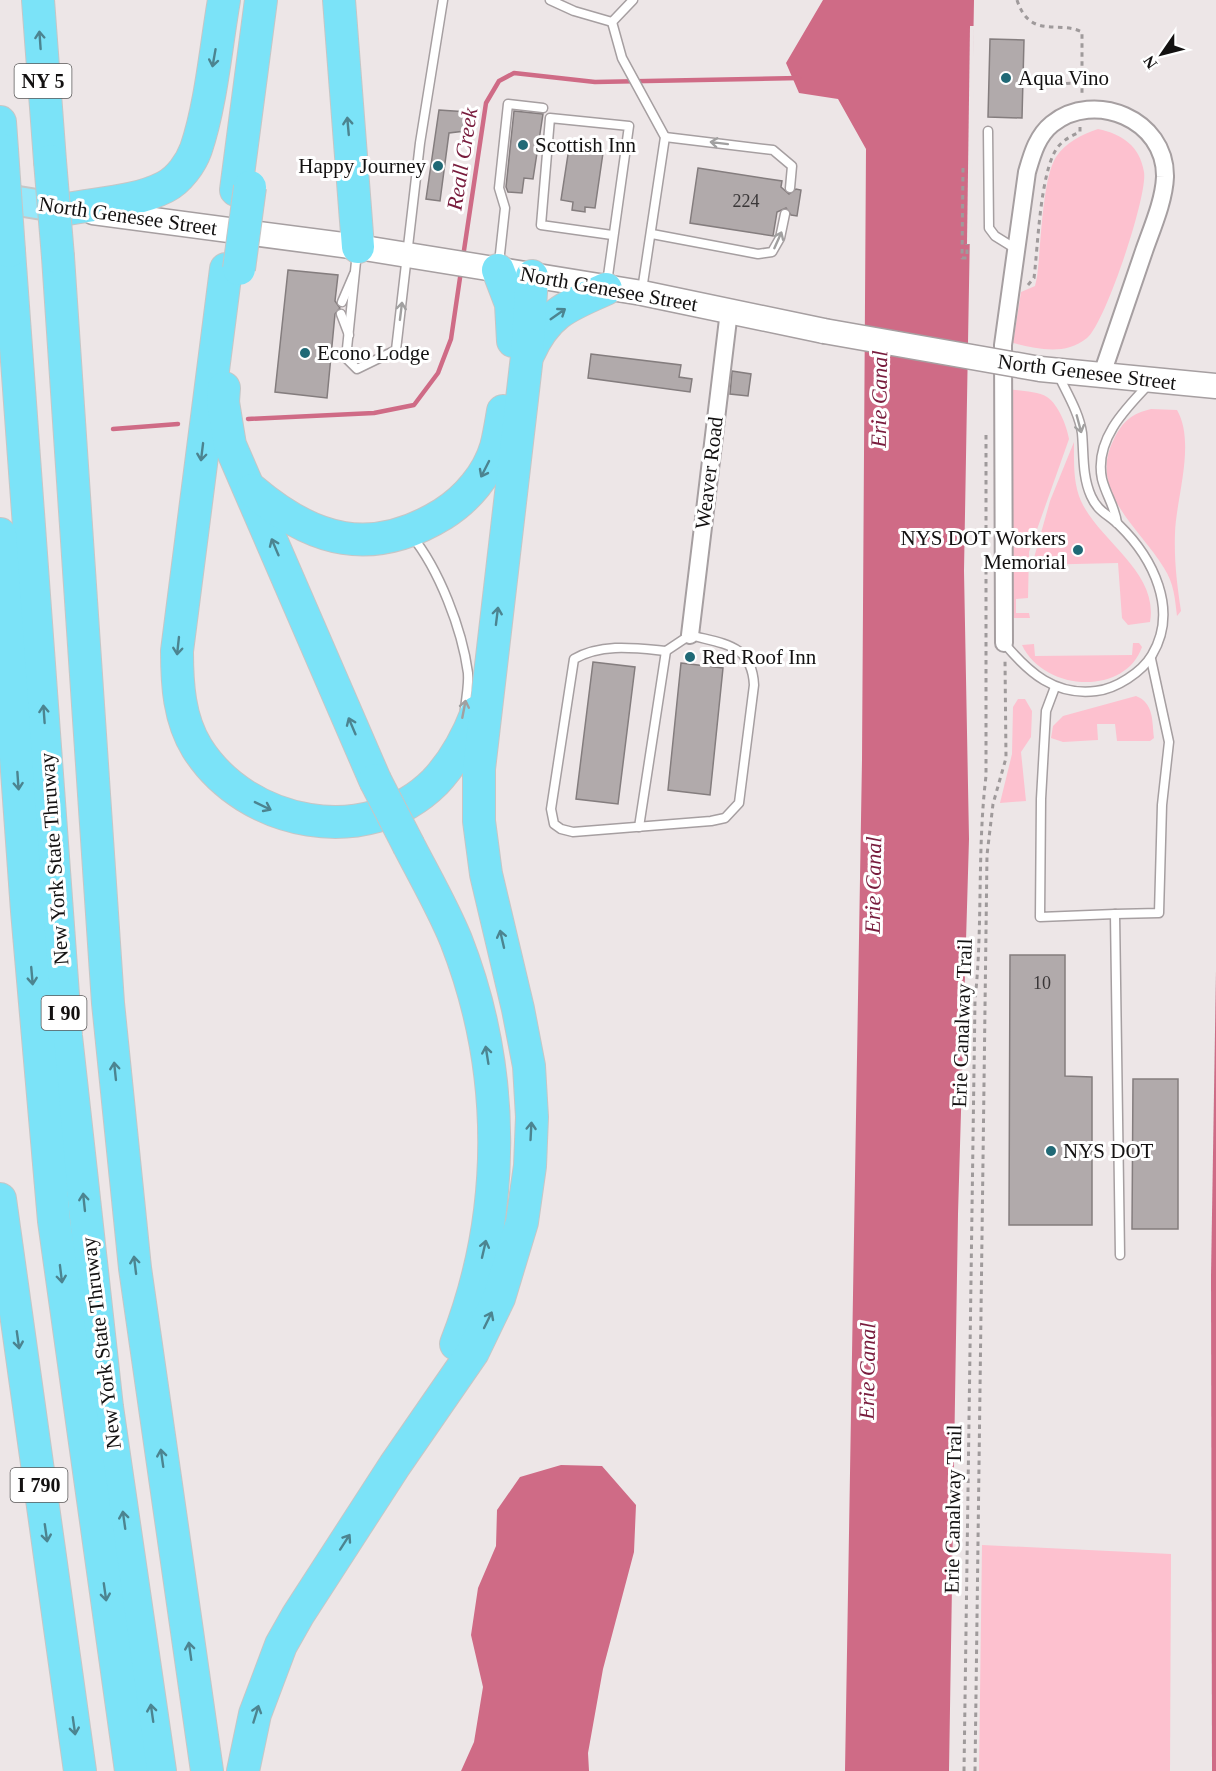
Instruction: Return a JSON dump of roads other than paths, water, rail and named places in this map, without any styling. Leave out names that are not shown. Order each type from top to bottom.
[{"type":"highway","name":"NY 5","points":[[38,0],[58,257],[108,1003],[135,1268],[207,1771]]},
{"type":"highway","points":[[80,210],[149,194],[168,186],[185,169],[195,150],[202,123],[224,0]]},
{"type":"highway","points":[[261,0],[233,269],[177,651],[177,685],[186,724],[197,748],[222,778],[244,797],[278,813],[319,822],[372,817],[415,798],[435,782],[457,755],[491,674]]},
{"type":"highway","points":[[243,188],[273,0]]},
{"type":"highway","points":[[339,0],[357,259]]},
{"type":"highway","name":"New York State Thruway","points":[[1,136],[66,1036],[107,1407],[160,1771]]},
{"type":"highway","name":"North Genesee Street","points":[[0,198],[80,210]]},
{"type":"highway","points":[[250,488],[299,524],[328,535],[359,540],[384,540],[410,533],[456,506],[478,482],[496,448],[510,374],[514,333],[510,304],[488,268]]},
{"type":"highway","points":[[233,269],[223,402],[230,445],[375,780],[455,939],[475,996],[488,1056],[496,1128],[490,1225],[471,1306],[423,1422]]},
{"type":"highway","points":[[243,1771],[255,1714],[281,1645],[423,1422],[473,1352],[499,1298],[522,1222],[530,1166],[532,1117],[529,1066],[486,874],[479,821],[479,769],[527,356],[532,276]]},
{"type":"highway","points":[[527,356],[540,329],[556,314],[606,289]]},
{"type":"highway","name":"New York State Thruway","points":[[0,534],[27,911],[54,1221],[130,1771]]},
{"type":"highway","name":"I 790","points":[[0,1199],[80,1771]]},
{"type":"main road","points":[[0,213],[80,210]]},
{"type":"main road","name":"North Genesee Street","points":[[80,210],[357,259],[408,255],[606,289],[642,293],[824,331],[1048,370],[1216,386]]},
{"type":"street","points":[[1004,643],[1003,345],[1027,172],[1035,147],[1050,125],[1067,114],[1094,108],[1129,117],[1146,130],[1158,145],[1165,178],[1155,220],[1101,376]]},
{"type":"street","name":"Weaver Road","points":[[690,635],[729,311]]},
{"type":"lane","points":[[357,259],[346,358],[357,369],[396,350],[420,143],[443,0]]},
{"type":"lane","points":[[550,0],[574,11],[612,22]]},
{"type":"lane","points":[[612,22],[633,0]]},
{"type":"lane","points":[[612,22],[622,58],[665,137],[642,293]]},
{"type":"lane","points":[[488,268],[505,207],[499,188],[508,104],[543,108]]},
{"type":"lane","points":[[606,289],[629,126],[550,117],[541,225],[612,235]]},
{"type":"lane","points":[[988,131],[989,228],[995,236],[1016,249]]},
{"type":"lane","points":[[665,137],[773,150],[792,166],[790,188]]},
{"type":"lane","points":[[652,234],[758,254],[772,252],[780,238],[785,214]]},
{"type":"lane","points":[[342,302],[357,259]]},
{"type":"lane","points":[[341,314],[349,335]]},
{"type":"lane","points":[[1004,643],[1035,675],[1055,687],[1083,693],[1104,690],[1132,676],[1151,659],[1161,640],[1164,608],[1160,583],[1148,562],[1118,523],[1105,517],[1090,496],[1083,470],[1082,432],[1048,370]]},
{"type":"lane","points":[[1118,523],[1116,510],[1102,479],[1102,457],[1105,443],[1127,408],[1161,382]]},
{"type":"lane","points":[[410,533],[432,565],[461,640],[468,675],[462,720]]},
{"type":"lane","points":[[690,635],[741,652],[749,660],[753,669],[754,685],[739,803],[725,818],[711,821],[573,832],[561,829],[554,824],[551,809],[574,659],[588,652],[637,648],[666,651],[690,635]]},
{"type":"lane","points":[[639,827],[666,651]]},
{"type":"lane","points":[[1055,687],[1046,711],[1041,799],[1040,916],[1159,913],[1162,805],[1168,742],[1151,659]]},
{"type":"lane","points":[[435,782],[452,750],[458,730]]},
{"type":"lane","points":[[1115,914],[1120,1255]]},
{"type":"water","name":"Erie Canal","points":[[823,0],[974,0],[964,571],[969,839],[958,1214],[949,1771],[845,1771],[862,760],[866,149],[838,99],[799,93],[786,63]]},
{"type":"water","points":[[1216,971],[1216,1771],[1212,1771],[1211,1276]]},
{"type":"water","points":[[561,1465],[602,1466],[636,1505],[634,1552],[603,1669],[588,1753],[589,1771],[461,1771],[474,1742],[483,1687],[471,1635],[478,1588],[496,1546],[497,1510],[520,1477]]},
{"type":"waterway","name":"Reall Creek","points":[[463,257],[486,103],[499,81],[514,73],[595,82],[799,78]]},
{"type":"waterway","name":"Reall Creek","points":[[248,419],[374,413],[414,405],[438,373],[451,339],[461,271]]},
{"type":"waterway","name":"Reall Creek","points":[[113,429],[178,424]]},
{"type":"place","name":"Aqua Vino","points":[[1006,78]]},
{"type":"place","name":"Scottish Inn","points":[[523,145]]},
{"type":"place","name":"Happy Journey","points":[[438,166]]},
{"type":"place","name":"Econo Lodge","points":[[305,353]]},
{"type":"place","name":"NYS DOT Workers Memorial","points":[[1078,550]]},
{"type":"place","name":"Red Roof Inn","points":[[690,657]]},
{"type":"place","name":"NYS DOT","points":[[1051,1151]]}]
